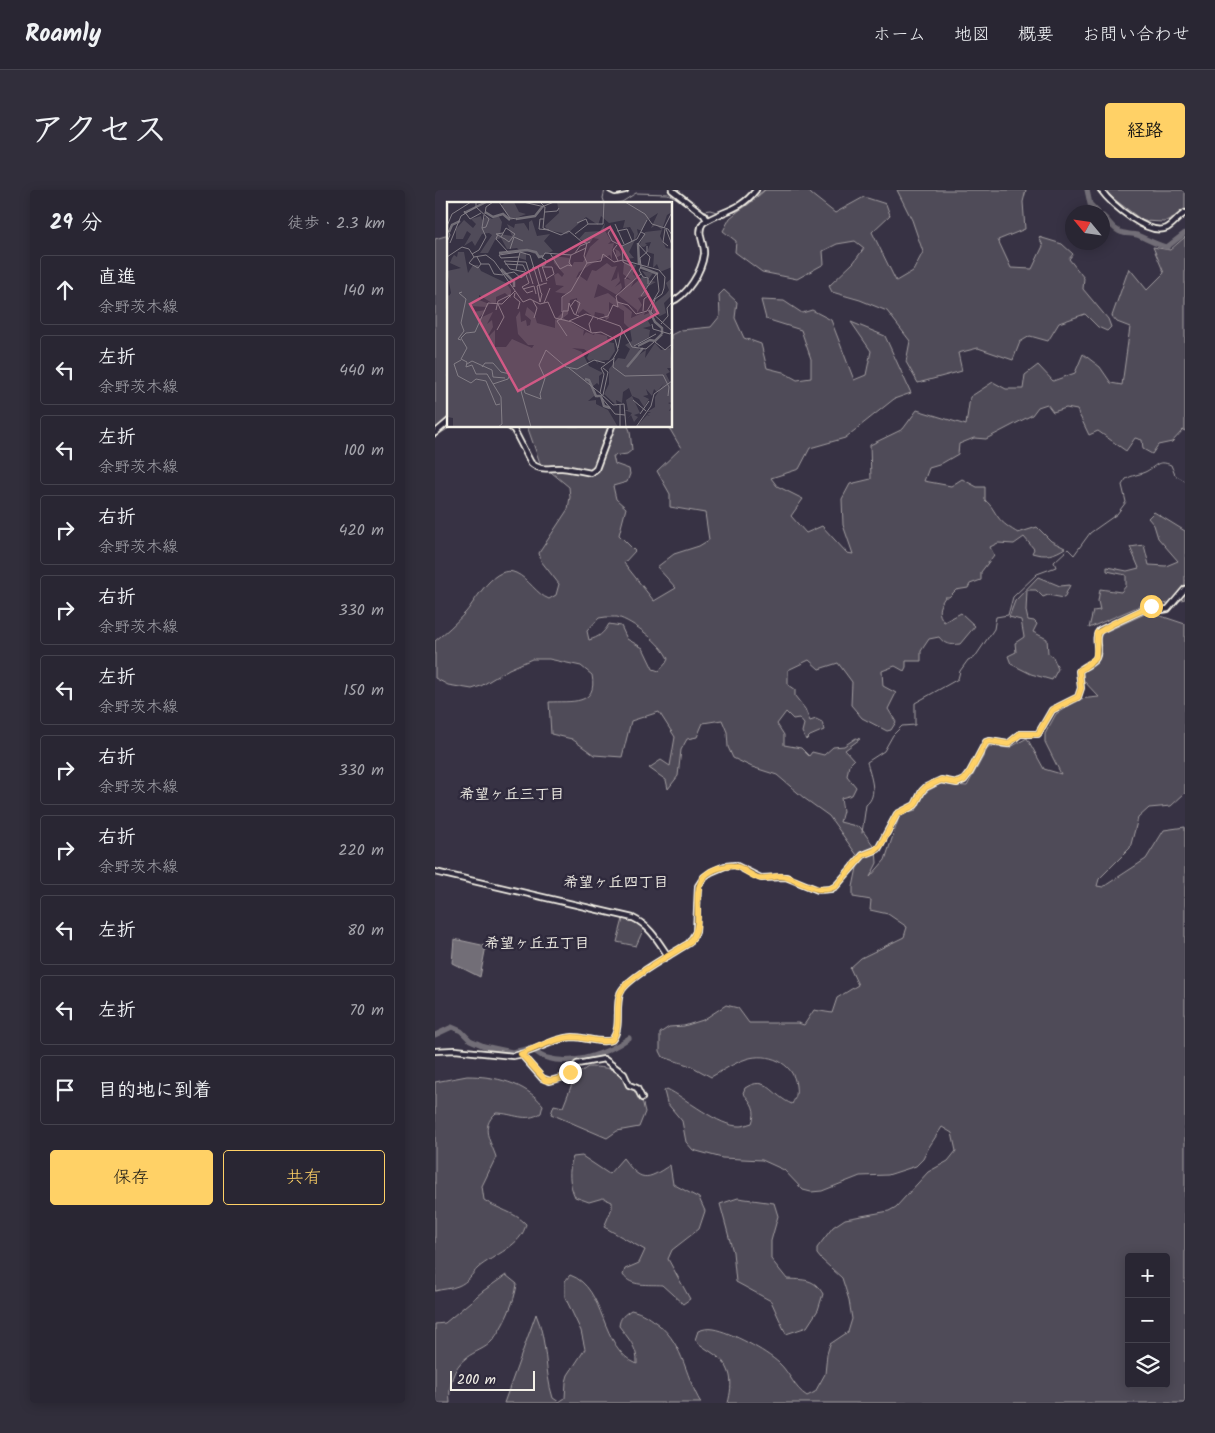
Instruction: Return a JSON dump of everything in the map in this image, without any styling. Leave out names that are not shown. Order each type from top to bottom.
[{"type":"main road","points":[[611,190],[615,192],[625,190]]},
{"type":"main road","points":[[672,190],[704,215],[707,220]]},
{"type":"main road","points":[[673,301],[681,298],[685,293],[701,264],[704,253],[700,230],[703,223],[738,207],[749,199],[756,190]]},
{"type":"main road","points":[[1101,190],[1116,207],[1151,229],[1166,228],[1185,213]]},
{"type":"main road","points":[[435,433],[447,423]]},
{"type":"main road","points":[[512,428],[534,466],[544,469],[564,468],[591,473],[596,469],[611,428]]},
{"type":"main road","points":[[435,1051],[455,1050],[513,1056],[557,1040],[572,1037],[602,1041],[612,1040],[617,1031],[619,999],[623,987],[644,971],[689,943],[693,938],[697,921],[698,886],[704,877],[725,866],[735,866],[761,878],[786,877],[818,890],[831,889],[836,886],[863,855],[878,849],[894,818],[900,812],[915,805],[924,789],[941,780],[957,783],[964,780],[986,742],[1008,744],[1020,734],[1038,734],[1052,710],[1076,699],[1081,688],[1079,671],[1096,658],[1096,637],[1100,630],[1151,606],[1162,610],[1168,609],[1185,589]]},
{"type":"main road","points":[[435,872],[633,918],[651,931],[668,956]]},
{"type":"main road","points":[[521,1054],[542,1078],[549,1081],[564,1077],[577,1064],[604,1059],[624,1074],[629,1085],[637,1088],[643,1098]]},
{"type":"shaded area","points":[[764,190],[808,190],[835,213],[864,197],[886,204],[890,215],[872,232],[896,281],[913,271],[923,252],[912,220],[897,190],[1026,190],[1023,202],[1025,229],[998,240],[1011,268],[1032,269],[1043,246],[1039,237],[1062,244],[1065,250],[1069,250],[1073,254],[1069,259],[1084,278],[1083,289],[1108,319],[1111,327],[1107,331],[1098,327],[1085,314],[1059,323],[1048,341],[1030,336],[1020,342],[1013,360],[978,348],[958,353],[962,371],[918,383],[906,362],[910,341],[887,311],[860,300],[832,292],[829,286],[854,262],[864,248],[855,241],[837,244],[823,251],[824,264],[797,279],[762,272],[735,252],[736,241],[723,231],[730,218]]},
{"type":"shaded area","points":[[1106,190],[1185,190],[1185,211],[1164,222],[1143,221],[1110,196]]},
{"type":"shaded area","points":[[447,236],[447,428],[449,428],[435,437],[435,239]]},
{"type":"shaded area","points":[[1185,237],[1185,431],[1183,430],[1172,442],[1158,445],[1152,454],[1143,449],[1142,440],[1135,438],[1126,451],[1098,431],[1089,435],[1077,410],[1066,408],[1053,412],[1047,404],[1038,407],[1032,415],[986,439],[974,438],[959,444],[958,454],[939,465],[929,468],[924,481],[951,486],[962,479],[977,487],[985,487],[985,500],[1007,526],[1018,533],[1037,527],[1051,541],[1065,548],[1050,555],[1032,553],[1034,549],[1024,537],[1014,544],[998,543],[990,547],[994,555],[981,572],[981,580],[970,584],[968,588],[956,590],[949,597],[945,597],[940,607],[939,613],[944,622],[961,613],[975,626],[960,644],[948,644],[939,637],[929,639],[921,651],[921,661],[906,661],[904,671],[895,666],[882,671],[883,686],[896,693],[888,709],[896,722],[891,730],[887,731],[862,718],[851,705],[852,682],[838,663],[819,669],[809,660],[788,670],[788,685],[795,690],[795,696],[805,709],[810,721],[816,719],[822,722],[824,730],[810,736],[806,740],[802,732],[804,724],[799,718],[793,719],[786,712],[777,724],[784,735],[784,745],[801,748],[809,756],[812,752],[824,755],[833,747],[844,746],[856,738],[860,739],[845,750],[854,760],[849,765],[847,776],[856,787],[852,795],[841,798],[843,811],[840,822],[860,827],[876,849],[877,863],[870,877],[885,860],[900,814],[916,810],[926,792],[940,784],[967,786],[989,746],[1009,748],[1027,738],[1044,769],[1061,774],[1045,742],[1045,734],[1056,714],[1079,699],[1099,697],[1082,679],[1083,670],[1098,659],[1101,634],[1149,612],[1185,624],[1185,793],[1171,806],[1149,808],[1138,818],[1130,848],[1099,879],[1097,886],[1103,887],[1146,859],[1164,830],[1185,827],[1185,1403],[728,1403],[731,1382],[728,1370],[720,1359],[695,1340],[698,1331],[713,1329],[748,1343],[779,1363],[799,1389],[807,1396],[815,1392],[825,1374],[830,1344],[848,1332],[852,1319],[849,1300],[842,1278],[821,1259],[817,1254],[817,1248],[833,1227],[845,1219],[889,1211],[896,1207],[928,1172],[948,1161],[956,1151],[952,1133],[942,1127],[923,1159],[916,1166],[888,1175],[860,1176],[822,1191],[811,1192],[803,1190],[784,1170],[762,1160],[722,1158],[693,1150],[686,1142],[682,1121],[667,1103],[664,1091],[667,1089],[675,1093],[722,1122],[741,1126],[752,1123],[754,1114],[751,1103],[743,1093],[745,1088],[759,1083],[792,1104],[796,1093],[794,1078],[785,1065],[771,1058],[762,1057],[746,1059],[711,1077],[691,1066],[663,1057],[660,1051],[660,1033],[669,1027],[684,1026],[703,1020],[726,1005],[738,1008],[749,1023],[798,1023],[804,1025],[814,1010],[832,1013],[837,998],[858,985],[850,968],[861,958],[904,937],[907,927],[888,914],[870,910],[871,900],[853,897],[853,887],[859,858],[829,816],[777,775],[752,767],[733,758],[728,747],[727,732],[722,720],[703,723],[697,737],[687,739],[681,750],[678,776],[668,789],[666,780],[649,768],[661,760],[670,766],[675,737],[659,712],[631,721],[622,757],[594,755],[572,739],[551,734],[549,702],[581,700],[591,692],[593,685],[592,675],[581,666],[549,659],[532,659],[472,689],[448,685],[435,678],[435,641],[466,612],[487,584],[501,573],[508,571],[516,573],[540,594],[549,599],[556,595],[559,584],[541,561],[539,553],[568,509],[569,487],[540,463],[528,428],[629,428],[632,450],[627,454],[613,456],[615,464],[629,469],[630,474],[627,482],[613,486],[616,499],[626,508],[619,535],[635,551],[624,563],[654,601],[676,588],[657,567],[674,554],[699,546],[709,540],[705,513],[670,507],[670,494],[657,471],[681,448],[669,428],[673,428],[673,334],[681,330],[711,327],[720,316],[719,295],[724,290],[737,302],[735,318],[744,338],[761,344],[767,368],[783,372],[797,380],[811,378],[811,359],[801,330],[766,319],[761,300],[784,301],[802,313],[812,310],[831,320],[854,380],[866,375],[871,351],[851,322],[885,336],[911,393],[894,399],[845,438],[810,448],[799,469],[771,478],[777,486],[803,499],[791,516],[806,533],[822,526],[847,553],[853,554],[843,525],[842,499],[850,484],[871,479],[870,445],[903,429],[917,410],[966,425],[970,397],[993,382],[1006,389],[1023,389],[1025,375],[1038,365],[1053,381],[1075,373],[1083,354],[1100,367],[1111,383],[1122,385],[1130,327],[1117,322],[1112,316],[1129,268],[1147,290],[1164,273],[1153,247],[1170,250]],"holes":[[[617,617],[639,628],[665,653],[668,659],[659,671],[653,669],[643,648],[627,639],[621,626],[609,624],[601,635],[589,640],[587,631],[599,618]]]},
{"type":"shaded area","points":[[1154,512],[1185,531],[1185,599],[1164,604],[1149,602],[1089,628],[1093,611],[1100,610],[1098,601],[1100,589],[1121,592],[1126,586],[1126,575],[1107,571],[1107,567],[1127,571],[1139,568],[1130,547],[1144,545],[1149,565],[1166,566],[1178,561],[1158,538],[1154,525],[1148,518]]},
{"type":"shaded area","points":[[1038,577],[1060,586],[1070,585],[1064,598],[1048,595],[1043,597],[1036,590],[1027,590],[1026,611],[1028,620],[1034,621],[1037,624],[1033,632],[1047,639],[1048,653],[1053,657],[1058,669],[1052,680],[1031,674],[1011,664],[1008,656],[1016,652],[1015,643],[1024,637],[1021,620],[1009,617],[1015,601]]},
{"type":"shaded area","points":[[623,919],[634,922],[644,928],[636,946],[617,942]]},
{"type":"shaded area","points":[[454,939],[486,946],[480,977],[452,963]]},
{"type":"shaded area","points":[[588,1067],[601,1067],[612,1070],[620,1075],[627,1086],[634,1088],[642,1100],[645,1112],[639,1127],[617,1131],[607,1138],[551,1114],[554,1105],[563,1107],[572,1084],[574,1085],[579,1073]]},
{"type":"shaded area","points":[[467,1076],[488,1077],[509,1082],[536,1097],[543,1105],[541,1113],[530,1117],[496,1113],[488,1124],[487,1129],[496,1157],[482,1186],[484,1200],[517,1216],[526,1224],[523,1232],[513,1244],[484,1263],[464,1282],[455,1287],[435,1291],[435,1082]]},
{"type":"shaded area","points":[[582,1156],[609,1174],[623,1158],[639,1175],[644,1176],[655,1174],[670,1165],[673,1184],[699,1198],[705,1211],[699,1229],[672,1250],[668,1259],[690,1299],[683,1304],[662,1285],[646,1285],[626,1279],[623,1275],[625,1269],[639,1263],[645,1250],[604,1227],[612,1208],[612,1202],[603,1198],[589,1202],[575,1197],[570,1182],[570,1167],[573,1157]]},
{"type":"shaded area","points":[[738,1198],[774,1203],[778,1216],[771,1241],[771,1259],[787,1279],[812,1282],[823,1294],[818,1310],[807,1327],[786,1334],[771,1301],[736,1282],[733,1252],[720,1204]]},
{"type":"shaded area","points":[[506,1275],[517,1284],[504,1322],[489,1344],[461,1362],[452,1378],[450,1403],[435,1403],[435,1324],[445,1323],[483,1291]]},
{"type":"shaded area","points":[[570,1275],[582,1282],[591,1292],[616,1345],[625,1356],[637,1364],[634,1348],[619,1326],[621,1318],[631,1310],[645,1315],[663,1328],[677,1347],[701,1403],[504,1403],[536,1314],[540,1325],[553,1398],[559,1402],[565,1398],[568,1375],[585,1349],[581,1331],[565,1297],[565,1281]]},
{"type":"waterway","points":[[604,202],[603,198],[605,190]]},
{"type":"waterway","points":[[726,214],[742,209],[765,190]]},
{"type":"waterway","points":[[1087,190],[1091,205]]},
{"type":"waterway","points":[[622,202],[636,193],[668,194],[678,199],[694,212],[698,211]]},
{"type":"waterway","points":[[702,211],[710,210],[720,213]]},
{"type":"waterway","points":[[1110,224],[1119,232],[1137,235],[1167,247],[1185,233]]},
{"type":"waterway","points":[[862,833],[866,805],[870,801],[873,791],[867,762],[884,751],[893,735],[902,726],[915,725],[915,703],[958,679],[960,671],[968,660],[975,657],[994,629],[996,617],[1008,615],[1013,597],[1037,574],[1056,567],[1054,562],[1068,549],[1074,555],[1090,533],[1117,514],[1126,502],[1122,485],[1126,479],[1145,472],[1157,464],[1166,463],[1171,465],[1175,475],[1185,481]]},
{"type":"waterway","points":[[435,1035],[452,1027],[461,1031],[470,1040],[484,1046],[512,1052],[531,1048],[545,1057],[557,1060],[590,1057],[611,1049],[629,1038]]},
{"type":"district","name":"希望ヶ丘三丁目","points":[[512,795]]},
{"type":"district","name":"希望ヶ丘四丁目","points":[[616,883]]},
{"type":"district","name":"希望ヶ丘五丁目","points":[[537,944]]},
{"type":"route","points":[[570,1072],[564,1077],[549,1081],[545,1080],[521,1054],[564,1038],[579,1037],[602,1041],[612,1040],[617,1031],[619,999],[623,987],[644,971],[689,943],[693,938],[696,932],[698,886],[704,877],[725,866],[735,866],[757,877],[782,876],[818,890],[831,889],[836,886],[863,855],[878,849],[897,814],[915,805],[926,787],[941,780],[957,783],[964,780],[986,742],[1008,744],[1020,734],[1038,734],[1052,710],[1076,699],[1080,693],[1079,671],[1096,658],[1097,633],[1151,606]]}]
